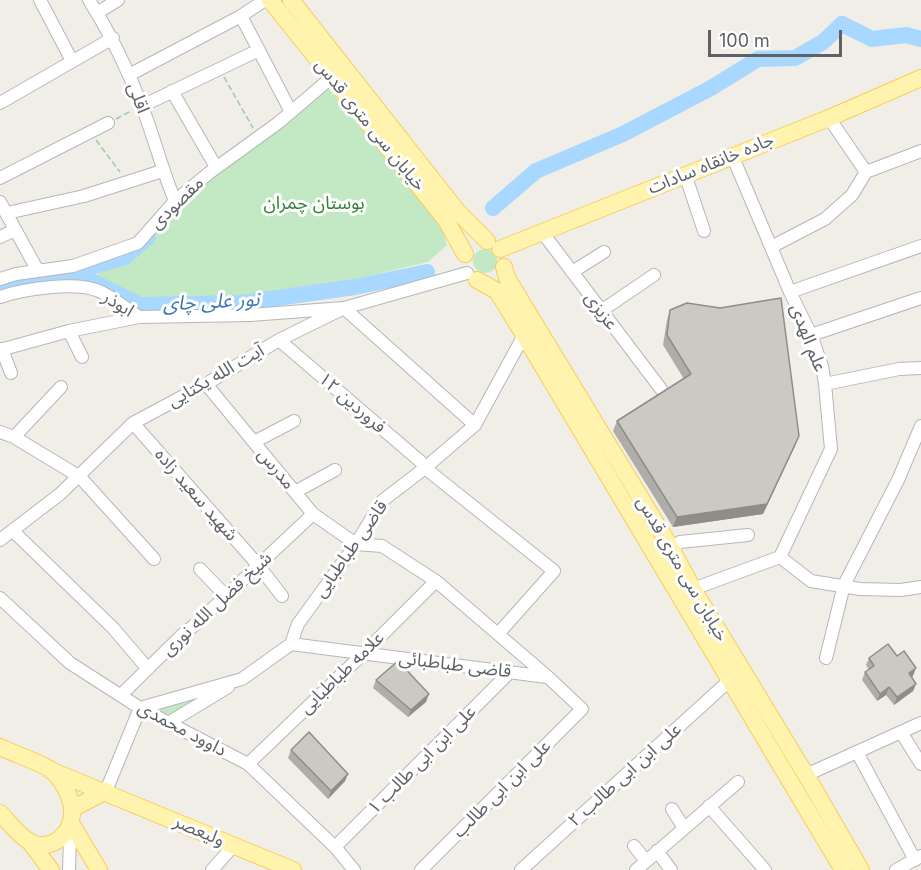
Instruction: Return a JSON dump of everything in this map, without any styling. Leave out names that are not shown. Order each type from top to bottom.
[{"type":"main road","name":"خیابان سی متری قدس","points":[[270,0],[446,220],[465,254]]},
{"type":"main road","name":"خیابان سی متری قدس","points":[[291,0],[458,212],[494,245]]},
{"type":"main road","name":"جاده خانقاه سادات","points":[[494,245],[542,232],[829,118],[921,78]]},
{"type":"main road","points":[[476,242],[494,245],[505,259],[501,273],[490,281],[472,277],[464,261],[467,249],[476,242]]},
{"type":"main road","name":"خیابان سی متری قدس","points":[[504,267],[507,278],[642,517],[730,680],[843,870]]},
{"type":"main road","name":"خیابان سی متری قدس","points":[[472,277],[496,291],[642,517],[671,548],[693,589],[861,870]]},
{"type":"main road","name":"ولیعصر","points":[[3,750],[292,870]]},
{"type":"main road","points":[[50,770],[68,794],[70,826],[88,870]]},
{"type":"main road","points":[[33,843],[50,845],[58,841],[106,791]]},
{"type":"main road","points":[[0,813],[62,870]]},
{"type":"main road","points":[[70,826],[99,870]]},
{"type":"main road","points":[[33,843],[51,870]]},
{"type":"street","points":[[40,0],[72,61]]},
{"type":"street","name":"اقلی","points":[[89,0],[113,38],[142,106],[162,171],[176,201]]},
{"type":"street","points":[[97,13],[118,0]]},
{"type":"street","points":[[129,75],[241,16],[265,0]]},
{"type":"street","points":[[241,16],[291,112]]},
{"type":"street","points":[[0,103],[113,38]]},
{"type":"street","points":[[142,106],[259,50]]},
{"type":"street","name":"مقصودی","points":[[0,279],[73,266],[138,243],[176,201],[216,167],[291,112],[332,77]]},
{"type":"street","points":[[172,91],[216,167]]},
{"type":"street","points":[[829,118],[866,172]]},
{"type":"street","points":[[0,177],[108,123]]},
{"type":"street","points":[[771,247],[825,219],[852,195],[866,172],[921,152]]},
{"type":"street","name":"علم الهدی","points":[[732,155],[790,292],[811,335],[825,384],[831,449],[780,557]]},
{"type":"street","points":[[38,271],[3,207],[84,196],[162,171]]},
{"type":"street","points":[[685,174],[704,231]]},
{"type":"street","points":[[0,237],[15,230]]},
{"type":"street","name":"عزیزی","points":[[542,232],[661,389]]},
{"type":"street","points":[[790,292],[921,246]]},
{"type":"street","points":[[572,272],[604,252]]},
{"type":"street","points":[[601,310],[654,275]]},
{"type":"street","name":"آیت الله یکتایی","points":[[0,540],[80,477],[133,423],[206,384],[279,340],[345,308],[472,277]]},
{"type":"street","name":"ابوذر","points":[[0,297],[60,286],[77,286],[99,291],[139,317],[250,315],[345,308]]},
{"type":"street","points":[[811,335],[921,298]]},
{"type":"street","points":[[345,308],[475,425]]},
{"type":"street","points":[[11,373],[1,349],[69,331],[139,317]]},
{"type":"street","points":[[69,331],[82,357]]},
{"type":"street","name":"قاضی طباطبایی","points":[[291,644],[298,624],[356,544],[382,501],[475,425],[524,335]]},
{"type":"street","name":"۱۲ فروردین","points":[[279,340],[421,462],[425,468],[554,571],[498,634]]},
{"type":"street","points":[[825,384],[899,369],[921,368]]},
{"type":"street","name":"مدرس","points":[[206,384],[313,513],[356,544]]},
{"type":"street","points":[[14,437],[61,387]]},
{"type":"street","points":[[254,442],[294,421]]},
{"type":"street","name":"شهید سعید زاده","points":[[133,423],[282,596]]},
{"type":"street","points":[[826,658],[844,585],[898,480],[921,426]]},
{"type":"street","points":[[0,432],[14,437],[80,477],[154,559]]},
{"type":"street","points":[[295,492],[335,470]]},
{"type":"street","name":"شیخ فضل الله نوری","points":[[122,695],[181,636],[313,513]]},
{"type":"street","points":[[13,531],[113,628],[148,669]]},
{"type":"street","points":[[671,548],[680,542],[748,535]]},
{"type":"street","points":[[356,544],[382,546],[436,581],[548,677]]},
{"type":"street","points":[[693,589],[780,557],[811,581],[860,589],[919,585]]},
{"type":"street","points":[[201,569],[226,596]]},
{"type":"street","name":"علامه طباطبایی","points":[[248,764],[436,581]]},
{"type":"street","name":"داوود محمدی","points":[[1,602],[70,663],[140,708],[248,764],[335,847],[354,870]]},
{"type":"street","points":[[170,722],[242,679],[291,644]]},
{"type":"street","name":"قاضی طباطبائی","points":[[291,644],[548,677]]},
{"type":"street","name":"علی ابن ابی طالب ۱","points":[[335,847],[509,673]]},
{"type":"street","name":"علی ابن ابی طالب","points":[[421,870],[582,709],[548,677]]},
{"type":"street","points":[[106,791],[140,708],[242,679]]},
{"type":"street","name":"علی ابن ابی طالب ۲","points":[[521,870],[730,680]]},
{"type":"street","points":[[806,775],[921,723]]},
{"type":"street","points":[[901,732],[921,764]]},
{"type":"street","points":[[857,752],[918,858],[896,870]]},
{"type":"street","points":[[636,870],[738,782]]},
{"type":"street","points":[[709,806],[765,870]]},
{"type":"street","points":[[672,809],[684,828]]},
{"type":"street","points":[[69,870],[70,826]]},
{"type":"street","points":[[212,870],[234,845]]},
{"type":"street","points":[[634,846],[646,861]]},
{"type":"street","points":[[657,851],[671,870]]},
{"type":"path","points":[[219,69],[258,137]]},
{"type":"path","points":[[108,123],[142,106]]},
{"type":"path","points":[[90,132],[128,182]]},
{"type":"green space","name":"بوستان چمران","points":[[328,88],[441,224],[447,245],[428,262],[301,292],[147,301],[96,277],[100,266],[121,250],[149,238],[219,169]]},
{"type":"green space","points":[[485,249],[493,253],[497,261],[493,269],[485,273],[477,269],[473,261],[477,253]]},
{"type":"green space","points":[[226,687],[170,719],[149,708]]},
{"type":"building","points":[[781,298],[799,436],[767,504],[677,517],[617,421],[691,374],[667,335],[670,310],[687,303],[720,308]]},
{"type":"building","points":[[888,644],[897,656],[904,651],[916,668],[909,673],[916,684],[897,697],[889,687],[880,694],[865,672],[874,666],[869,658]]},
{"type":"building","points":[[398,661],[429,694],[411,710],[376,680]]},
{"type":"building","points":[[309,732],[348,774],[331,791],[291,750]]},
{"type":"waterway","points":[[493,208],[536,171],[623,134],[711,88],[758,59],[795,58],[823,42],[842,24],[872,39],[906,35],[921,39]]},
{"type":"waterway","points":[[69,273],[125,257],[148,237]]},
{"type":"waterway","name":"نور علی چای","points":[[0,289],[62,275],[89,280],[140,305],[241,303],[355,287],[427,272]]}]
